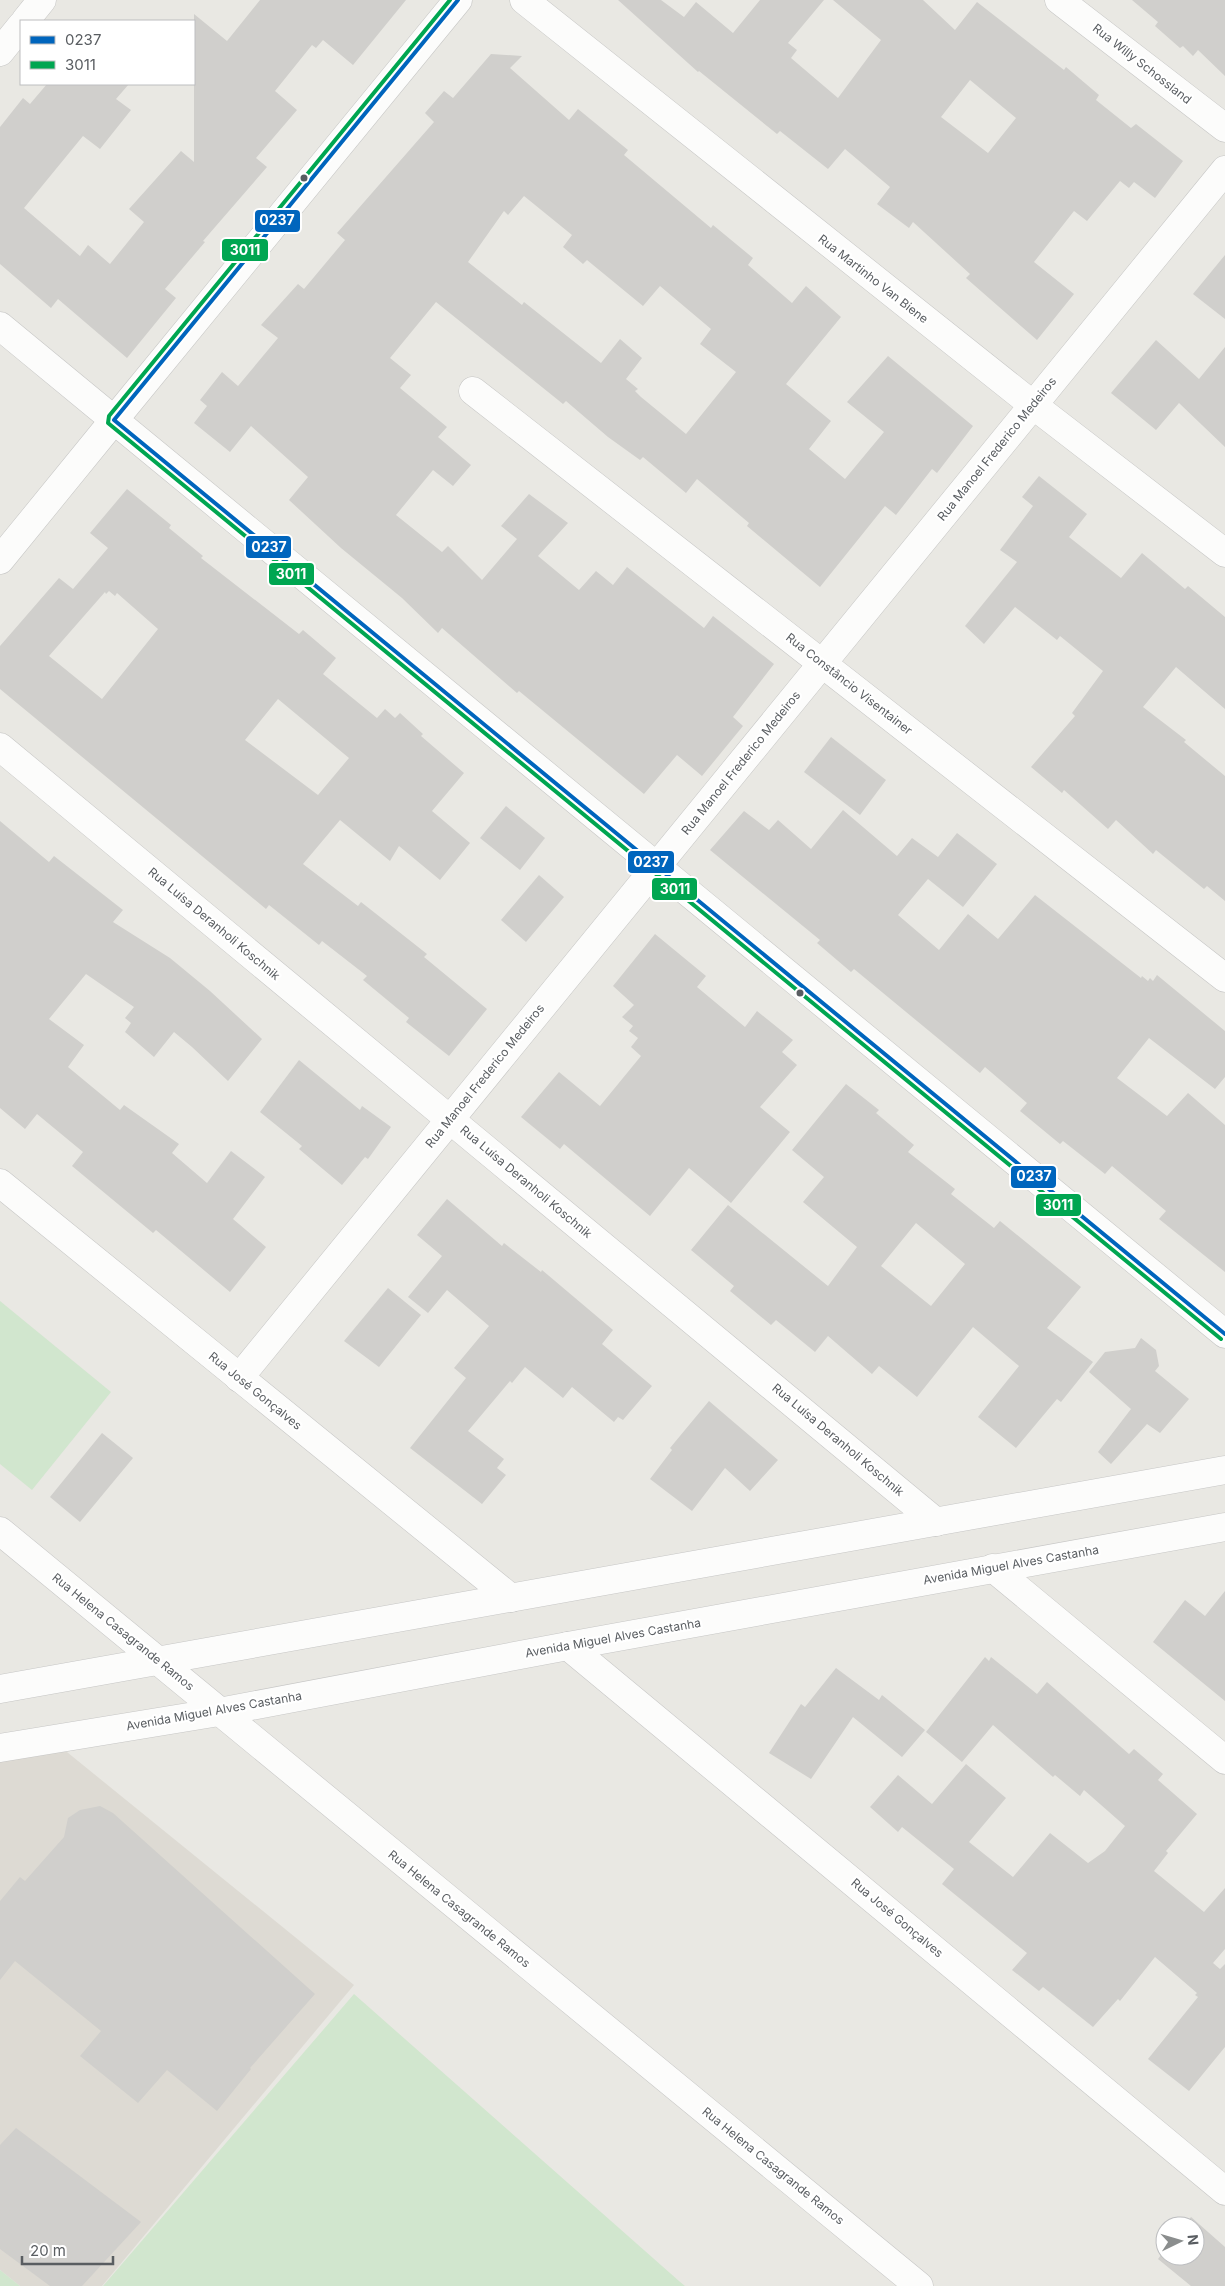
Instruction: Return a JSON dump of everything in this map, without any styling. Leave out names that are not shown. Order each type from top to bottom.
[{"type":"street","points":[[26,20],[42,0]]},
{"type":"street","points":[[0,560],[458,0]]},
{"type":"street","name":"Rua Martinho Van Biene","points":[[524,0],[1033,405],[1225,553]]},
{"type":"street","name":"Rua Willy Schossland","points":[[1059,0],[1225,128]]},
{"type":"street","points":[[0,52],[20,27]]},
{"type":"street","name":"Rua Manoel Frederico Medeiros","points":[[239,1378],[1225,170]]},
{"type":"street","points":[[0,326],[1225,1334]]},
{"type":"street","name":"Rua Constâncio Visentainer","points":[[473,391],[1225,978]]},
{"type":"street","name":"Rua Luísa Deranholi Koschnik","points":[[0,747],[936,1522]]},
{"type":"street","name":"Rua José Gonçalves","points":[[0,1183],[511,1598]]},
{"type":"street","points":[[0,1690],[1225,1470]]},
{"type":"street","name":"Avenida Miguel Alves Castanha","points":[[0,1748],[219,1712],[568,1646],[1225,1527]]},
{"type":"street","name":"Rua Helena Casagrande Ramos","points":[[0,1531],[919,2286]]},
{"type":"street","points":[[993,1568],[1225,1760]]},
{"type":"street","name":"Rua José Gonçalves","points":[[568,1646],[1225,2191]]},
{"type":"shaded area","points":[[62,1748],[354,1985],[102,2286],[20,2286],[0,2270],[0,1760]]},
{"type":"green space","points":[[0,1301],[111,1392],[32,1490],[0,1464]]},
{"type":"green space","points":[[354,1994],[679,2281],[685,2286],[103,2286]]},
{"type":"green space","points":[[0,2270],[20,2286],[0,2286]]},
{"type":"building","points":[[260,0],[406,0],[353,65],[323,40],[316,48],[312,45],[275,91],[297,110],[256,158],[267,167],[203,241],[205,242],[165,289],[176,298],[127,358],[58,299],[51,308],[0,264],[0,127],[23,98],[30,104],[46,85],[128,85],[116,99],[131,110],[100,149],[83,136],[24,208],[80,256],[88,245],[110,264],[144,222],[129,209],[181,151],[194,162],[194,14],[227,41]]},
{"type":"building","points":[[618,0],[661,0],[684,17],[696,2],[733,33],[760,0],[824,0],[788,43],[797,50],[791,58],[838,98],[881,40],[833,0],[923,0],[955,30],[977,2],[1064,70],[1066,67],[1099,95],[1096,100],[1131,128],[1136,124],[1183,161],[1155,198],[1134,182],[1129,188],[1120,181],[1087,221],[1074,211],[1034,262],[1074,294],[1037,340],[966,278],[970,274],[913,222],[909,228],[877,204],[890,187],[845,149],[828,169],[780,131],[777,134],[698,72]],"holes":[[[970,80],[1016,118],[988,153],[941,117]]]},
{"type":"building","points":[[1132,0],[1225,0],[1225,76],[1198,50],[1193,56],[1183,46],[1180,48],[1155,26],[1158,22]]},
{"type":"building","points":[[491,54],[522,56],[510,68],[569,120],[578,109],[628,150],[624,155],[711,228],[713,225],[753,258],[748,265],[792,303],[806,286],[841,317],[786,384],[831,421],[809,449],[845,479],[884,432],[847,402],[888,356],[973,426],[937,473],[932,469],[896,515],[885,506],[820,587],[747,526],[749,523],[697,479],[686,493],[643,457],[640,460],[608,437],[566,401],[563,404],[436,302],[390,358],[411,375],[400,388],[447,427],[438,437],[471,465],[453,486],[433,470],[396,515],[442,552],[448,546],[482,580],[517,539],[501,526],[529,494],[568,523],[538,556],[579,590],[596,571],[613,585],[627,567],[704,628],[713,616],[774,664],[733,717],[743,726],[702,776],[677,755],[644,794],[519,691],[517,693],[442,628],[438,633],[402,598],[341,548],[289,500],[308,477],[251,426],[230,452],[194,423],[207,406],[200,400],[222,372],[238,386],[278,338],[261,325],[298,284],[304,289],[345,240],[337,233],[434,122],[425,113],[444,91],[453,98]],"holes":[[[524,196],[572,235],[563,247],[583,264],[587,260],[643,306],[660,286],[711,329],[700,344],[736,372],[686,434],[641,397],[635,391],[638,389],[626,379],[642,358],[620,339],[601,363],[524,302],[522,305],[468,262],[504,211],[508,215]]]},
{"type":"building","points":[[1225,255],[1225,319],[1193,294]]},
{"type":"building","points":[[1156,340],[1199,379],[1225,347],[1225,447],[1179,403],[1156,430],[1111,393]]},
{"type":"building","points":[[1039,476],[1087,514],[1069,537],[1121,578],[1142,553],[1185,589],[1188,586],[1225,617],[1225,709],[1176,667],[1143,707],[1186,740],[1184,742],[1225,776],[1225,901],[1207,886],[1204,889],[1156,850],[1153,854],[1116,820],[1108,829],[1064,790],[1062,793],[1031,767],[1075,716],[1072,713],[1103,671],[1060,636],[1057,640],[1015,607],[984,644],[965,626],[1017,562],[1000,550],[1033,506],[1022,497]]},
{"type":"building","points":[[127,489],[171,525],[169,528],[203,556],[201,558],[299,634],[303,630],[336,658],[323,674],[377,718],[385,709],[395,718],[400,713],[423,734],[421,736],[464,773],[432,811],[470,843],[440,880],[399,846],[390,861],[340,820],[303,864],[358,906],[361,902],[389,924],[427,954],[424,957],[487,1009],[449,1056],[406,1022],[409,1018],[363,980],[367,976],[322,941],[319,945],[269,905],[266,909],[0,689],[0,646],[59,578],[73,589],[108,548],[90,533]],"holes":[[[109,591],[115,596],[117,593],[158,629],[102,699],[49,656],[105,592],[106,594]],[[278,699],[349,758],[318,795],[245,740]]]},
{"type":"building","points":[[831,737],[886,780],[860,815],[804,772]]},
{"type":"building","points":[[506,806],[545,838],[520,870],[480,838]]},
{"type":"building","points":[[843,810],[897,856],[912,838],[938,857],[957,833],[997,864],[963,907],[928,879],[898,915],[939,950],[968,914],[998,939],[1035,895],[1141,978],[1142,976],[1148,981],[1150,978],[1153,981],[1157,975],[1225,1031],[1225,1077],[1215,1089],[1149,1038],[1117,1078],[1167,1116],[1188,1093],[1225,1125],[1225,1272],[1159,1219],[1166,1211],[1112,1166],[1105,1174],[1063,1141],[1060,1144],[1020,1111],[1027,1103],[985,1067],[980,1073],[854,969],[851,972],[817,943],[820,940],[710,850],[744,811],[769,830],[778,820],[811,849]]},
{"type":"building","points":[[0,821],[49,862],[54,856],[123,910],[113,922],[170,958],[210,991],[262,1039],[228,1081],[174,1032],[154,1057],[125,1032],[131,1023],[125,1018],[134,1007],[86,974],[49,1019],[84,1045],[68,1067],[120,1110],[124,1105],[179,1144],[172,1153],[207,1183],[231,1151],[265,1177],[233,1219],[266,1247],[230,1292],[156,1230],[153,1233],[72,1166],[83,1152],[37,1114],[25,1129],[0,1108]]},
{"type":"building","points":[[539,875],[564,897],[526,942],[501,920]]},
{"type":"building","points":[[655,934],[706,976],[697,987],[745,1027],[757,1011],[793,1040],[782,1052],[797,1065],[760,1107],[790,1132],[731,1203],[689,1168],[650,1216],[564,1144],[560,1149],[521,1117],[559,1072],[600,1106],[641,1056],[631,1047],[638,1038],[629,1031],[633,1026],[622,1017],[634,1005],[613,986]]},
{"type":"building","points":[[299,1060],[360,1110],[362,1106],[391,1127],[368,1159],[365,1157],[342,1185],[299,1149],[302,1146],[260,1112]]},
{"type":"building","points":[[846,1084],[879,1110],[876,1113],[914,1145],[908,1152],[955,1189],[951,1194],[994,1228],[1000,1221],[1081,1287],[1047,1328],[1093,1362],[1061,1402],[1057,1399],[1016,1448],[978,1417],[1019,1366],[973,1327],[917,1397],[879,1366],[872,1374],[828,1336],[815,1352],[776,1320],[771,1325],[730,1291],[734,1286],[691,1250],[728,1205],[828,1286],[857,1247],[803,1202],[824,1177],[792,1150]],"holes":[[[916,1223],[965,1264],[931,1306],[881,1266]]]},
{"type":"building","points":[[447,1199],[502,1246],[504,1243],[541,1272],[542,1270],[613,1330],[602,1344],[652,1386],[623,1420],[618,1417],[614,1422],[572,1387],[563,1398],[525,1367],[512,1383],[510,1381],[468,1431],[504,1459],[497,1468],[506,1475],[482,1504],[410,1448],[466,1378],[454,1368],[489,1326],[447,1290],[428,1313],[408,1297],[442,1256],[417,1235]]},
{"type":"building","points":[[388,1288],[421,1315],[379,1367],[344,1341]]},
{"type":"building","points":[[1141,1338],[1156,1350],[1159,1366],[1155,1371],[1189,1399],[1160,1433],[1147,1424],[1111,1464],[1098,1452],[1131,1409],[1089,1372],[1105,1352],[1135,1348]]},
{"type":"building","points":[[709,1401],[778,1460],[750,1491],[725,1468],[692,1511],[650,1479],[672,1450],[670,1448]]},
{"type":"building","points":[[102,1433],[133,1458],[80,1522],[50,1497]]},
{"type":"building","points":[[1225,1591],[1225,1701],[1153,1642],[1185,1600],[1205,1616]]},
{"type":"building","points":[[985,1657],[989,1661],[991,1657],[1037,1694],[1047,1682],[1129,1754],[1134,1749],[1163,1774],[1158,1780],[1197,1814],[1166,1851],[1168,1853],[1154,1871],[1204,1912],[1225,1888],[1225,1949],[1213,1963],[1220,1969],[1225,1964],[1225,2047],[1189,2091],[1148,2059],[1198,1997],[1195,1995],[1197,1993],[1155,1957],[1120,2001],[1118,1999],[1093,2027],[1043,1987],[1039,1991],[1012,1970],[1027,1953],[942,1884],[954,1869],[902,1827],[898,1832],[870,1807],[898,1775],[932,1804],[966,1764],[1006,1798],[969,1842],[1013,1877],[1050,1833],[1088,1863],[1105,1851],[1125,1826],[1084,1790],[1080,1796],[1055,1775],[1053,1777],[993,1725],[962,1762],[926,1732]]},
{"type":"building","points":[[836,1668],[879,1700],[882,1695],[925,1730],[902,1757],[853,1717],[811,1779],[769,1753],[801,1704],[805,1707]]},
{"type":"building","points":[[100,1806],[113,1813],[315,1994],[250,2068],[217,2111],[167,2070],[138,2103],[80,2056],[101,2031],[15,1961],[0,1980],[0,1901],[20,1877],[25,1881],[64,1837],[68,1818],[80,1810]]},
{"type":"building","points":[[16,2128],[141,2222],[82,2286],[50,2286],[0,2249],[0,2145]]},
{"type":"building","points":[[1205,2229],[1225,2247],[1225,2286],[1191,2286],[1167,2266],[1205,2266]]},
{"type":"transit line","name":"3011","points":[[450,0],[109,416],[108,423],[1221,1339]]},
{"type":"transit line","name":"0237","points":[[458,0],[114,420],[1225,1334]]}]
